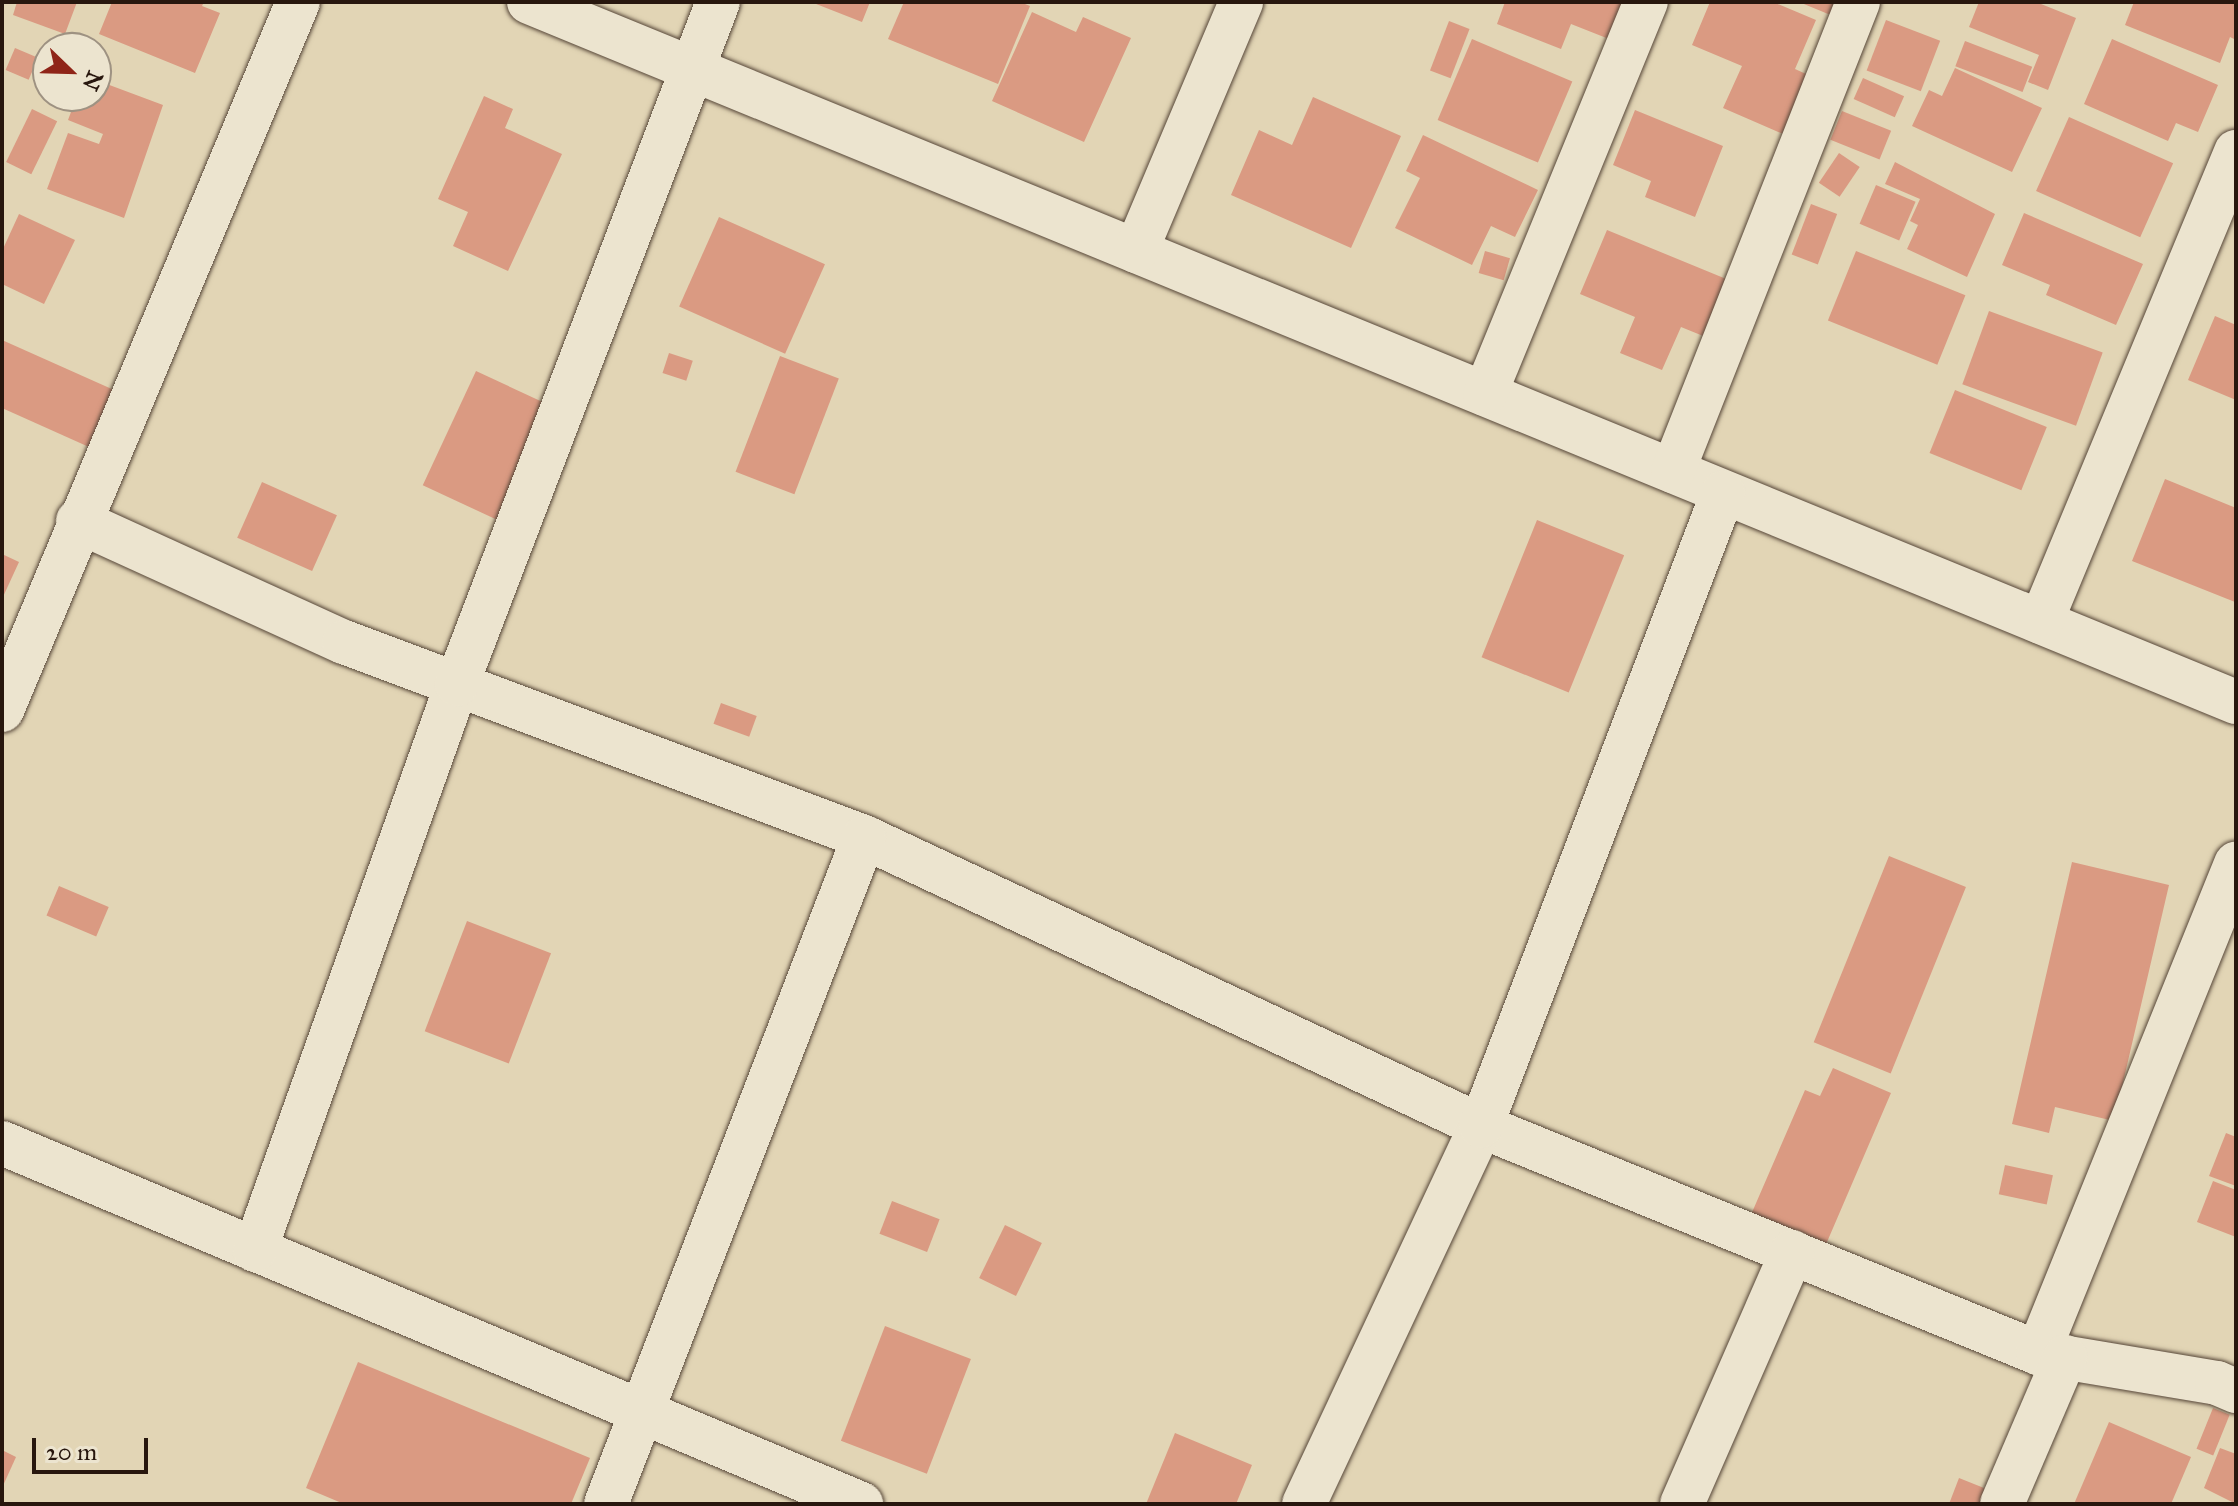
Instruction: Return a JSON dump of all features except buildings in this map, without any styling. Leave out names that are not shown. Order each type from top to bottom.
[{"type":"street","points":[[2,710],[78,521],[298,2]]},
{"type":"street","points":[[529,2],[2236,702]]},
{"type":"street","points":[[255,1250],[457,684],[718,2]]},
{"type":"street","points":[[1136,251],[1241,2]]},
{"type":"street","points":[[1485,394],[1646,2]]},
{"type":"street","points":[[1673,471],[1858,2]]},
{"type":"street","points":[[2041,622],[2236,152]]},
{"type":"street","points":[[1304,1504],[1481,1126],[1723,493]]},
{"type":"street","points":[[78,521],[344,642],[864,837],[1481,1126],[1792,1252],[2051,1355],[2217,1383],[2236,1391]]},
{"type":"street","points":[[606,1504],[864,837]]},
{"type":"street","points":[[2002,1504],[2051,1355],[2236,864]]},
{"type":"street","points":[[2,1143],[861,1504]]},
{"type":"street","points":[[1682,1504],[1792,1252]]}]
